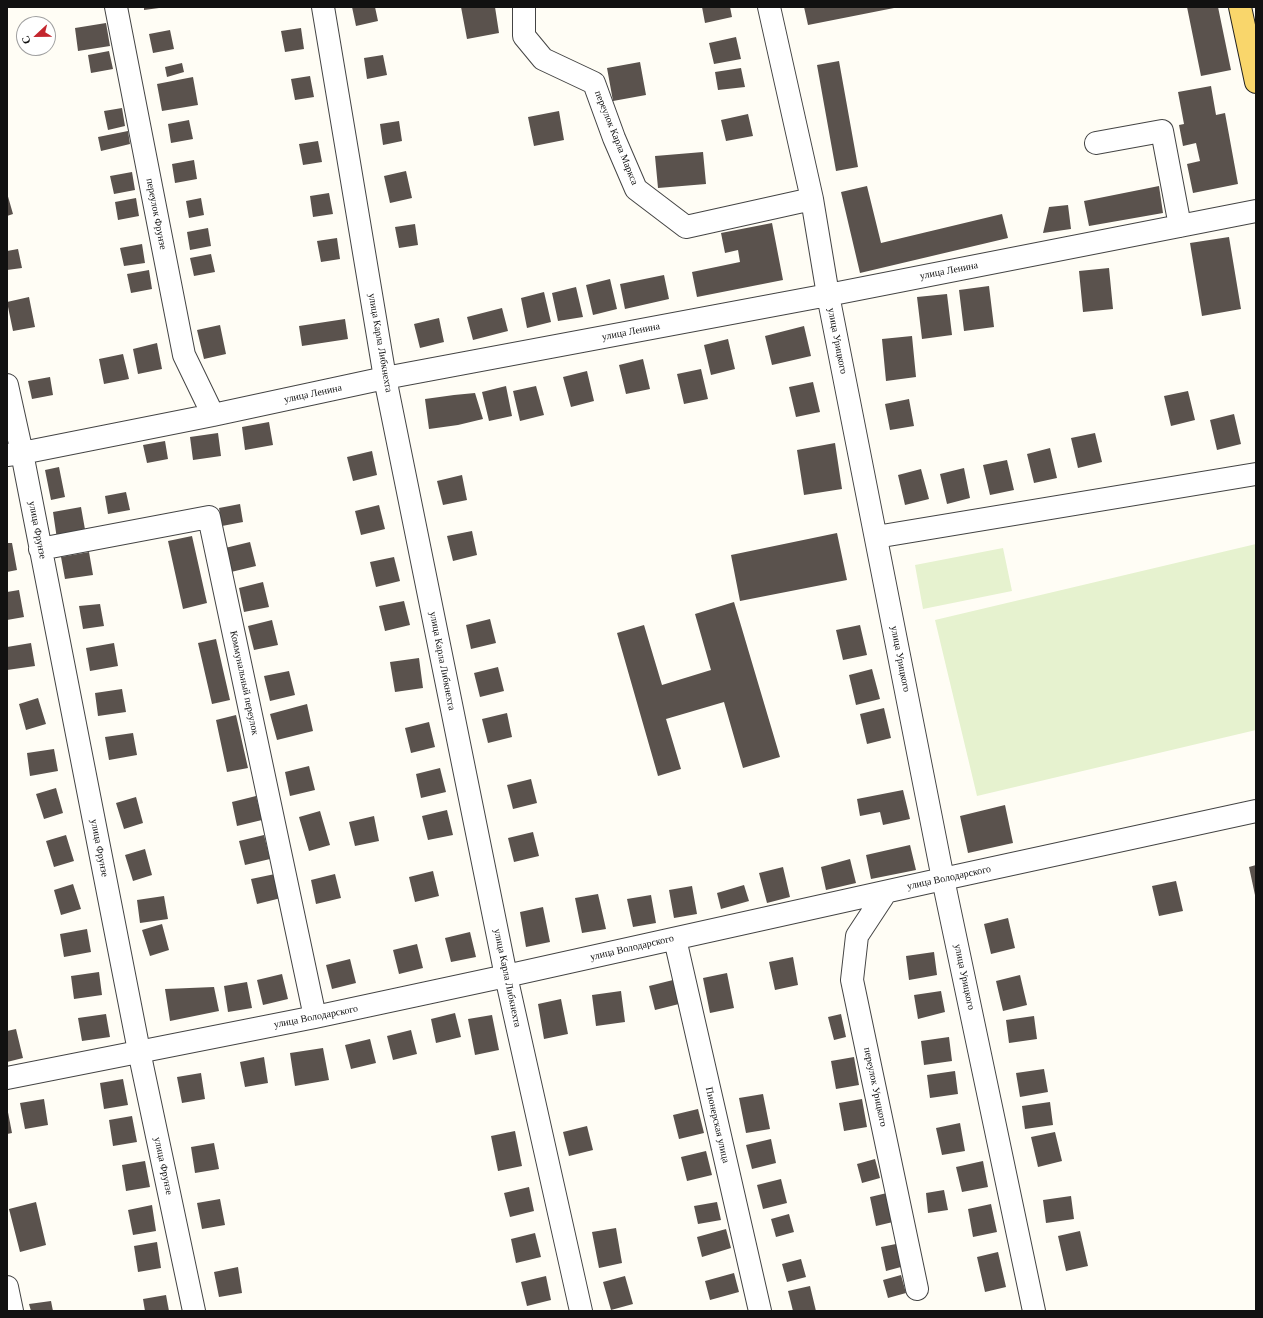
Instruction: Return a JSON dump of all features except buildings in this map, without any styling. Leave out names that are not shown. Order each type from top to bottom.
[{"type":"main road","points":[[1240,7],[1256,82]]},
{"type":"street","name":"переулок Фрунзе","points":[[116,7],[184,355],[213,415]]},
{"type":"street","name":"улица Карла Либкнехта","points":[[323,7],[385,378],[506,976],[581,1311]]},
{"type":"street","name":"переулок Карла Маркса","points":[[524,7],[524,36],[544,59],[594,83],[614,138],[636,189],[686,227],[812,199]]},
{"type":"street","name":"улица Урицкого","points":[[769,7],[812,199],[828,295],[943,879],[1034,1311]]},
{"type":"street","points":[[1096,143],[1162,131],[1180,226]]},
{"type":"street","name":"улица Ленина","points":[[14,454],[213,415],[385,378],[828,295],[1256,211]]},
{"type":"street","name":"улица Фрунзе","points":[[7,385],[14,454],[40,549],[139,1051],[194,1311]]},
{"type":"street","points":[[876,537],[1256,474]]},
{"type":"street","name":"Коммунальный переулок","points":[[40,549],[209,517],[315,1017]]},
{"type":"street","name":"улица Володарского","points":[[7,1078],[315,1017],[1256,811]]},
{"type":"street","name":"переулок Урицкого","points":[[886,892],[857,936],[852,980],[917,1289]]},
{"type":"street","name":"Пионерская улица","points":[[675,939],[760,1311]]},
{"type":"street","points":[[7,1287],[12,1311]]},
{"type":"green space","points":[[1256,544],[1256,730],[977,796],[935,620]]},
{"type":"green space","points":[[1003,548],[1012,591],[923,609],[915,565]]}]
